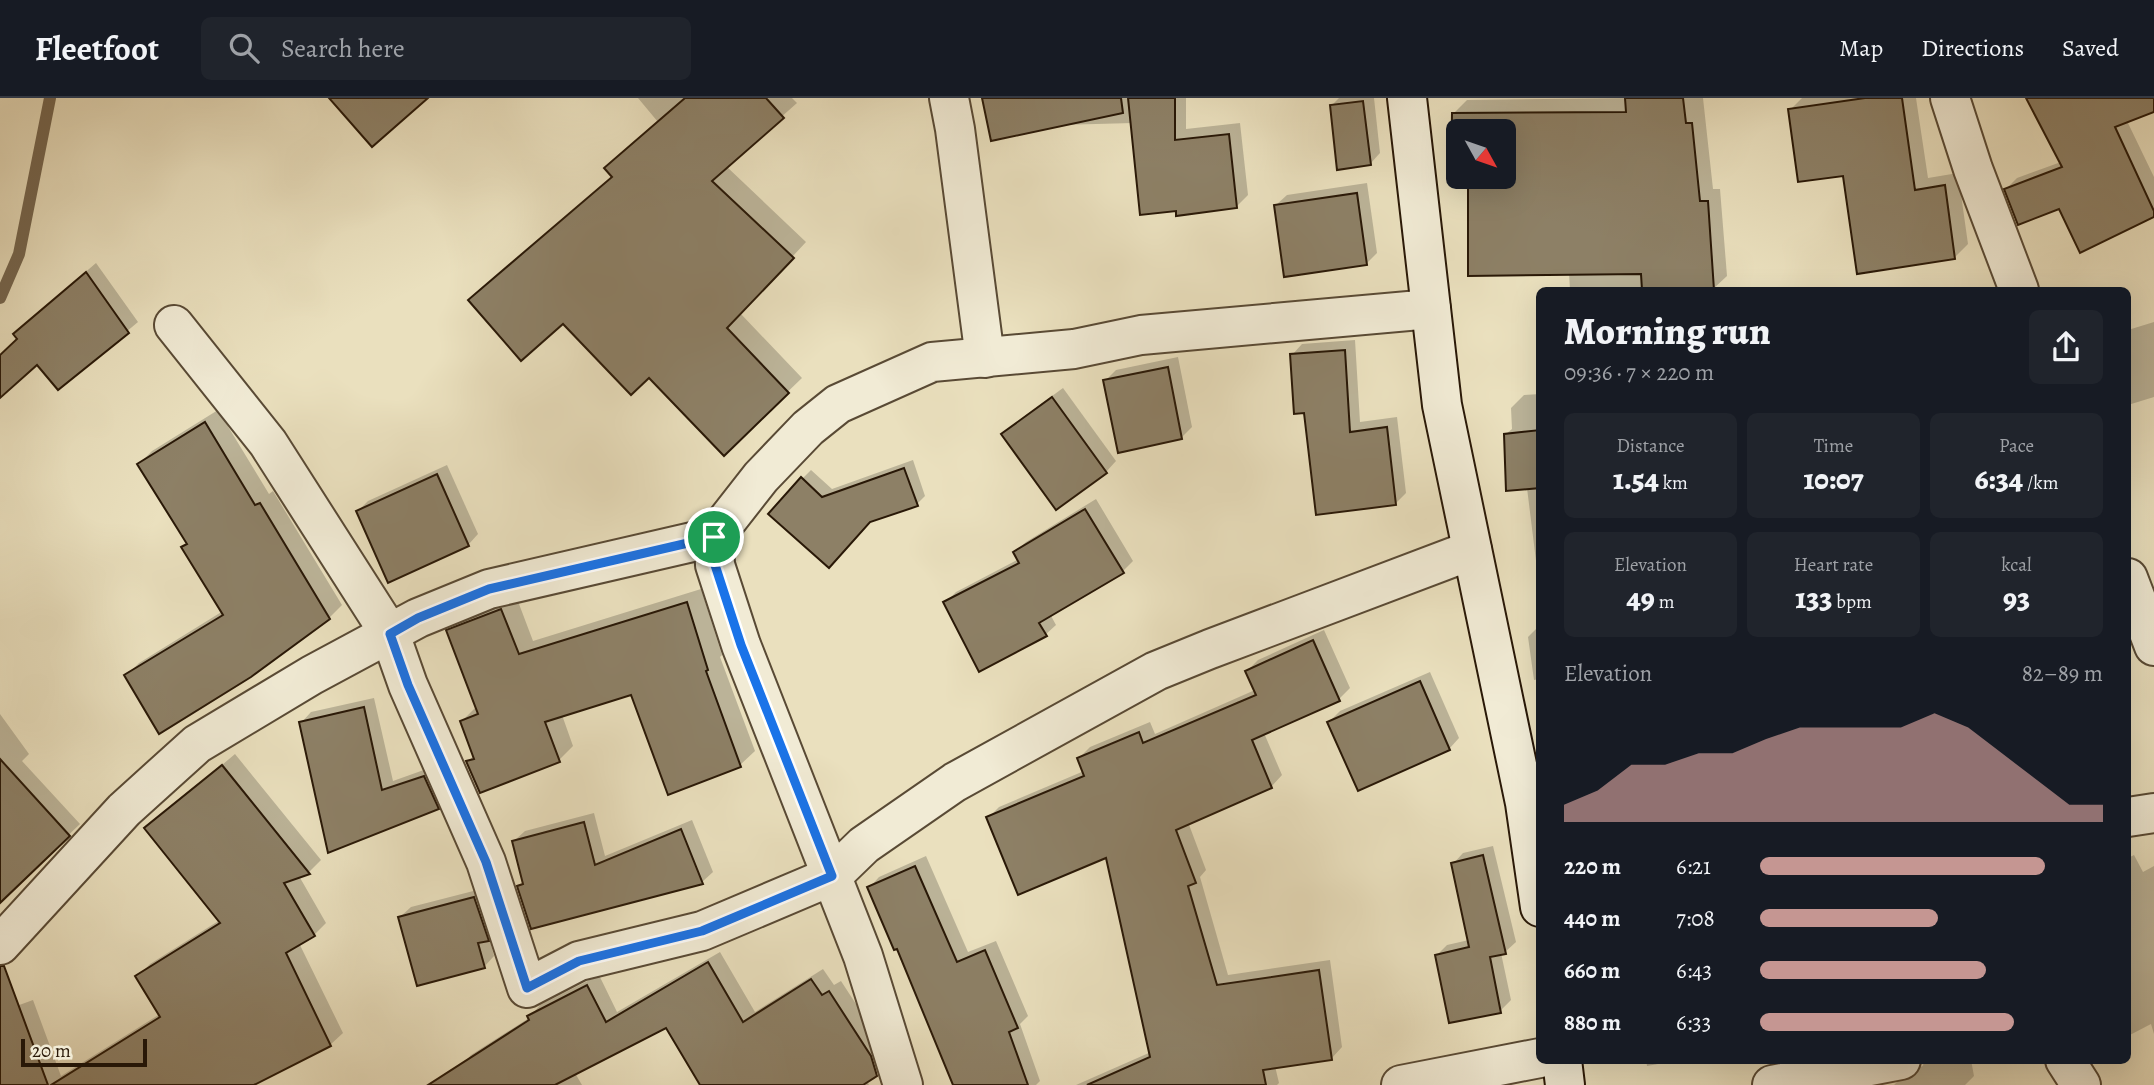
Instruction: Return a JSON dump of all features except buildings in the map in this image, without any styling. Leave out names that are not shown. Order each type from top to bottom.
[{"type":"street","points":[[949,98],[956,129],[985,358]]},
{"type":"street","points":[[1407,98],[1442,405],[1525,803],[1536,879]]},
{"type":"street","points":[[1950,98],[1973,169],[2018,287]]},
{"type":"street","points":[[0,945],[124,810],[197,744],[312,675],[418,618],[489,589],[714,537],[761,477],[808,428],[838,404],[932,362],[1074,349],[1141,335],[1430,309]]},
{"type":"street","points":[[174,326],[268,443],[390,634],[408,685],[486,862],[527,988],[579,961],[702,931],[832,876],[864,845],[955,782],[1156,671],[1472,550]]},
{"type":"street","points":[[714,537],[715,565],[741,645],[863,956],[903,1085]]},
{"type":"street","points":[[2131,586],[2154,646]]},
{"type":"street","points":[[2131,817],[2154,813]]},
{"type":"street","points":[[1401,1085],[1536,1059]]},
{"type":"street","points":[[1562,1064],[1565,1085]]},
{"type":"street","points":[[1772,1085],[1880,1064]]},
{"type":"street","points":[[2068,1064],[2081,1085]]},
{"type":"waterway","points":[[0,298],[19,254],[50,98]]},
{"type":"route","points":[[714,537],[715,565],[741,645],[832,876],[702,931],[579,961],[527,988],[486,862],[408,685],[390,634],[418,618],[489,589],[714,537]]}]
